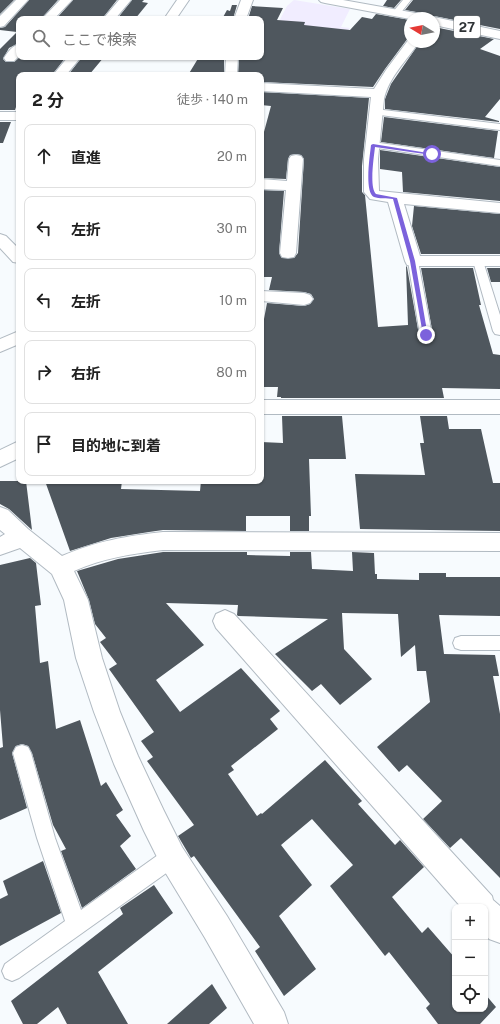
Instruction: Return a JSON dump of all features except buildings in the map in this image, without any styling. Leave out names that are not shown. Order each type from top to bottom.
[{"type":"street","points":[[0,23],[22,0]]},
{"type":"street","points":[[51,16],[66,0]]},
{"type":"street","points":[[112,16],[125,0]]},
{"type":"street","points":[[172,16],[183,0]]},
{"type":"street","points":[[241,16],[248,0]]},
{"type":"street","points":[[325,0],[404,15]]},
{"type":"street","name":"27","points":[[440,22],[499,33]]},
{"type":"street","points":[[409,48],[388,76],[379,93],[375,112],[370,188],[372,193],[375,196],[500,208]]},
{"type":"street","points":[[10,58],[16,51]]},
{"type":"street","points":[[62,72],[72,60]]},
{"type":"street","points":[[231,72],[232,60]]},
{"type":"street","points":[[264,87],[379,93]]},
{"type":"street","points":[[0,116],[16,116]]},
{"type":"street","points":[[288,253],[296,159]]},
{"type":"street","points":[[264,184],[293,186]]},
{"type":"street","points":[[395,198],[413,261],[500,261]]},
{"type":"street","points":[[0,239],[16,255]]},
{"type":"street","points":[[264,296],[304,299]]},
{"type":"street","points":[[0,346],[16,339]]},
{"type":"street","points":[[264,407],[500,407]]},
{"type":"street","points":[[0,459],[16,451]]},
{"type":"street","points":[[0,516],[20,536],[60,567],[76,600],[90,658],[107,712],[128,764],[172,857],[216,927],[272,1024]]},
{"type":"street","points":[[0,546],[20,536]]},
{"type":"street","points":[[60,567],[87,555],[120,546],[163,541],[500,542]]},
{"type":"street","points":[[225,621],[478,904]]},
{"type":"street","points":[[488,915],[500,928]]},
{"type":"lane","points":[[396,13],[407,0]]},
{"type":"lane","points":[[375,112],[500,127]]},
{"type":"lane","points":[[373,145],[500,164]]},
{"type":"lane","points":[[413,261],[426,335]]},
{"type":"lane","points":[[478,261],[499,331]]},
{"type":"lane","points":[[461,643],[500,643]]},
{"type":"lane","points":[[22,754],[46,838],[76,925]]},
{"type":"lane","points":[[12,971],[172,857]]},
{"type":"shaded area","points":[[294,0],[350,9],[341,27],[350,28],[325,56],[266,47],[287,6]]},
{"type":"route","points":[[426,335],[413,261],[395,198],[375,196],[370,188],[373,145],[432,154]]}]
